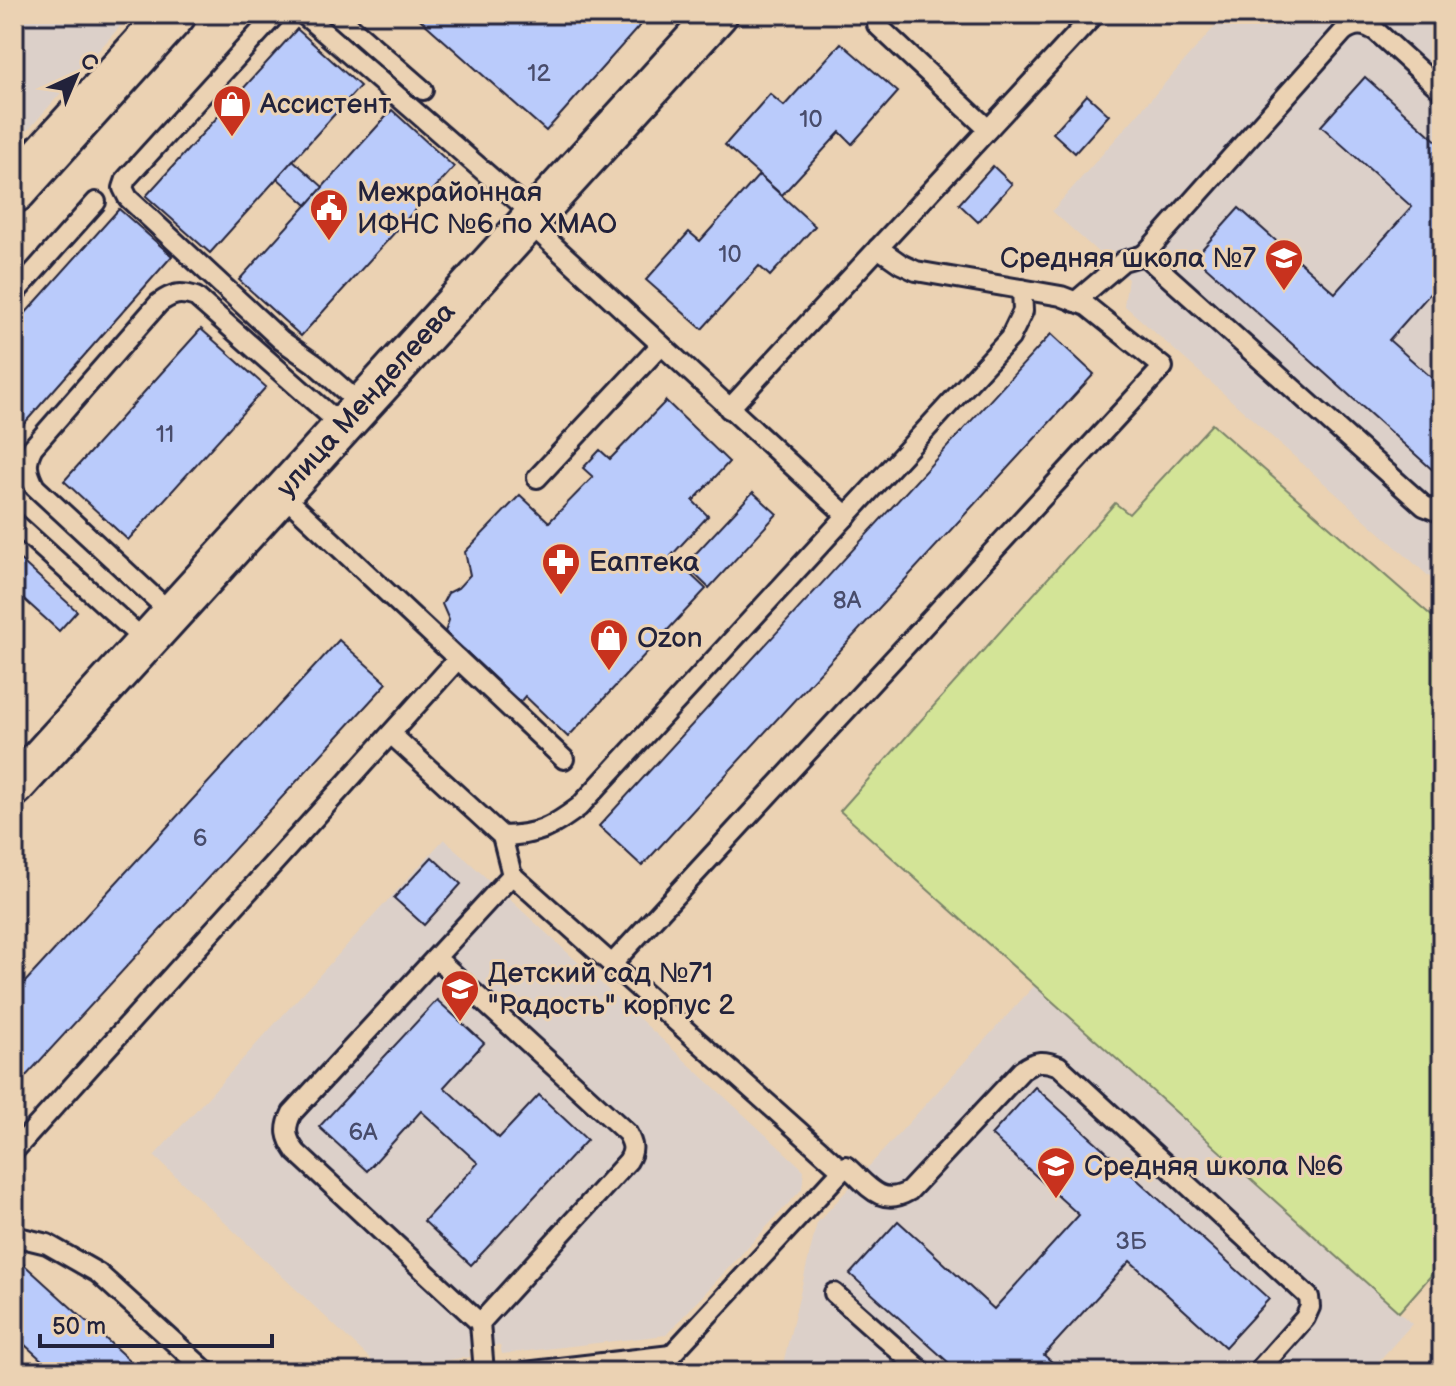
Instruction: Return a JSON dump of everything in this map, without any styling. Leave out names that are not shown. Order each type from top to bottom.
[{"type":"main road","points":[[14,190],[173,14]]},
{"type":"street","name":"улица Менделеева","points":[[24,770],[172,614],[718,14]]},
{"type":"lane","points":[[276,14],[126,179],[123,188],[128,198],[281,340],[315,364],[352,416]]},
{"type":"lane","points":[[303,14],[531,218],[661,345],[847,516]]},
{"type":"lane","points":[[336,14],[423,90]]},
{"type":"lane","points":[[729,409],[1095,14]]},
{"type":"lane","points":[[877,25],[988,129]]},
{"type":"lane","points":[[1075,302],[1123,261],[1144,255],[1352,25],[1366,25],[1377,32],[1442,91]]},
{"type":"lane","points":[[14,294],[96,202]]},
{"type":"lane","points":[[612,964],[1163,367],[1087,306],[1061,296],[916,271],[878,248]]},
{"type":"lane","points":[[1144,255],[1424,506],[1442,513]]},
{"type":"lane","points":[[502,836],[529,835],[552,827],[579,807],[1010,338],[1023,311],[1022,289]]},
{"type":"lane","points":[[172,614],[35,487],[28,474],[27,459],[33,447],[159,303],[170,295],[181,293],[196,297],[352,416]]},
{"type":"lane","points":[[537,478],[661,345]]},
{"type":"lane","points":[[281,493],[564,759]]},
{"type":"lane","points":[[14,522],[146,642]]},
{"type":"lane","points":[[14,1151],[458,659]]},
{"type":"lane","points":[[391,734],[502,836],[512,875],[842,1170]]},
{"type":"lane","points":[[484,1372],[480,1323],[296,1152],[287,1139],[286,1125],[292,1113],[512,875]]},
{"type":"lane","points":[[436,958],[627,1133],[633,1144],[628,1161],[480,1323]]},
{"type":"lane","points":[[525,1372],[667,1363],[846,1166],[875,1192],[896,1198],[909,1191],[1022,1070],[1033,1062],[1044,1060],[1059,1066],[1309,1297],[1310,1307],[1305,1318],[1257,1372]]},
{"type":"lane","points":[[14,1236],[47,1244],[73,1256],[98,1273],[207,1372]]},
{"type":"lane","points":[[834,1293],[923,1372]]},
{"type":"shaded area","points":[[14,14],[131,14],[14,146]]},
{"type":"shaded area","name":"Средняя школа №7","points":[[1226,14],[1442,14],[1442,588],[1124,305],[1128,279],[1052,211]]},
{"type":"shaded area","name":"Детский сад №71 \"Радость\" корпус 2","points":[[444,839],[804,1170],[802,1189],[666,1335],[502,1354],[500,1345],[469,1348],[470,1357],[381,1369],[154,1156]]},
{"type":"shaded area","name":"Средняя школа №6","points":[[1035,985],[1412,1324],[1369,1372],[781,1372],[817,1223]]},
{"type":"green space","points":[[1212,424],[1442,625],[1442,1263],[1399,1312],[840,811],[1115,503],[1129,514]]},
{"type":"building","points":[[414,14],[650,14],[546,131]]},
{"type":"building","points":[[297,29],[360,86],[210,253],[146,196]]},
{"type":"building","points":[[841,43],[898,92],[852,144],[840,132],[782,195],[725,145],[770,94],[784,106]]},
{"type":"building","points":[[1365,77],[1442,146],[1442,280],[1389,340],[1442,387],[1442,463],[1435,472],[1195,257],[1239,208],[1335,293],[1412,207],[1321,126]]},
{"type":"building","points":[[1087,95],[1109,115],[1075,153],[1053,133]]},
{"type":"building","name":"Межрайонная ИФНС №6 по ХМАО","points":[[392,110],[454,167],[301,336],[239,280]]},
{"type":"building","points":[[293,160],[323,187],[307,205],[277,178]]},
{"type":"building","points":[[993,166],[1012,184],[978,222],[959,204]]},
{"type":"building","points":[[759,175],[815,226],[770,276],[759,266],[702,329],[646,280],[689,232],[700,241]]},
{"type":"building","points":[[119,209],[172,256],[14,435],[14,326]]},
{"type":"building","points":[[201,329],[266,387],[128,540],[64,481]]},
{"type":"building","points":[[1051,334],[1094,374],[642,866],[599,826]]},
{"type":"building","points":[[666,401],[729,462],[693,501],[708,516],[671,556],[706,589],[568,737],[525,696],[520,702],[445,632],[449,620],[442,604],[448,593],[458,588],[470,575],[465,552],[520,495],[549,522],[593,477],[583,468],[600,450],[610,459]]},
{"type":"building","points":[[753,492],[777,514],[709,588],[685,565]]},
{"type":"building","points":[[17,557],[77,611],[59,631],[14,590],[14,561]]},
{"type":"building","points":[[339,640],[387,683],[14,1089],[14,994]]},
{"type":"building","points":[[432,857],[461,884],[424,925],[394,898]]},
{"type":"building","points":[[437,1000],[484,1043],[444,1087],[499,1138],[539,1095],[587,1140],[471,1265],[424,1221],[478,1163],[421,1111],[367,1171],[319,1127]]},
{"type":"building","points":[[1035,1087],[1269,1299],[1225,1347],[1130,1261],[1044,1355],[1063,1372],[959,1372],[850,1274],[898,1221],[994,1309],[1079,1215],[991,1135]]},
{"type":"building","points":[[19,1260],[142,1372],[55,1372],[14,1335],[14,1265]]},
{"type":"place","name":"Ассистент","points":[[232,138]]},
{"type":"place","name":"Межрайонная ИФНС №6 по ХМАО","points":[[329,242]]},
{"type":"place","name":"Средняя школа №7","points":[[1284,292]]},
{"type":"place","name":"Еаптека","points":[[561,596]]},
{"type":"place","name":"Ozon","points":[[609,672]]},
{"type":"place","name":"Детский сад №71 \"Радость\" корпус 2","points":[[460,1023]]},
{"type":"place","name":"Средняя школа №6","points":[[1056,1200]]}]
